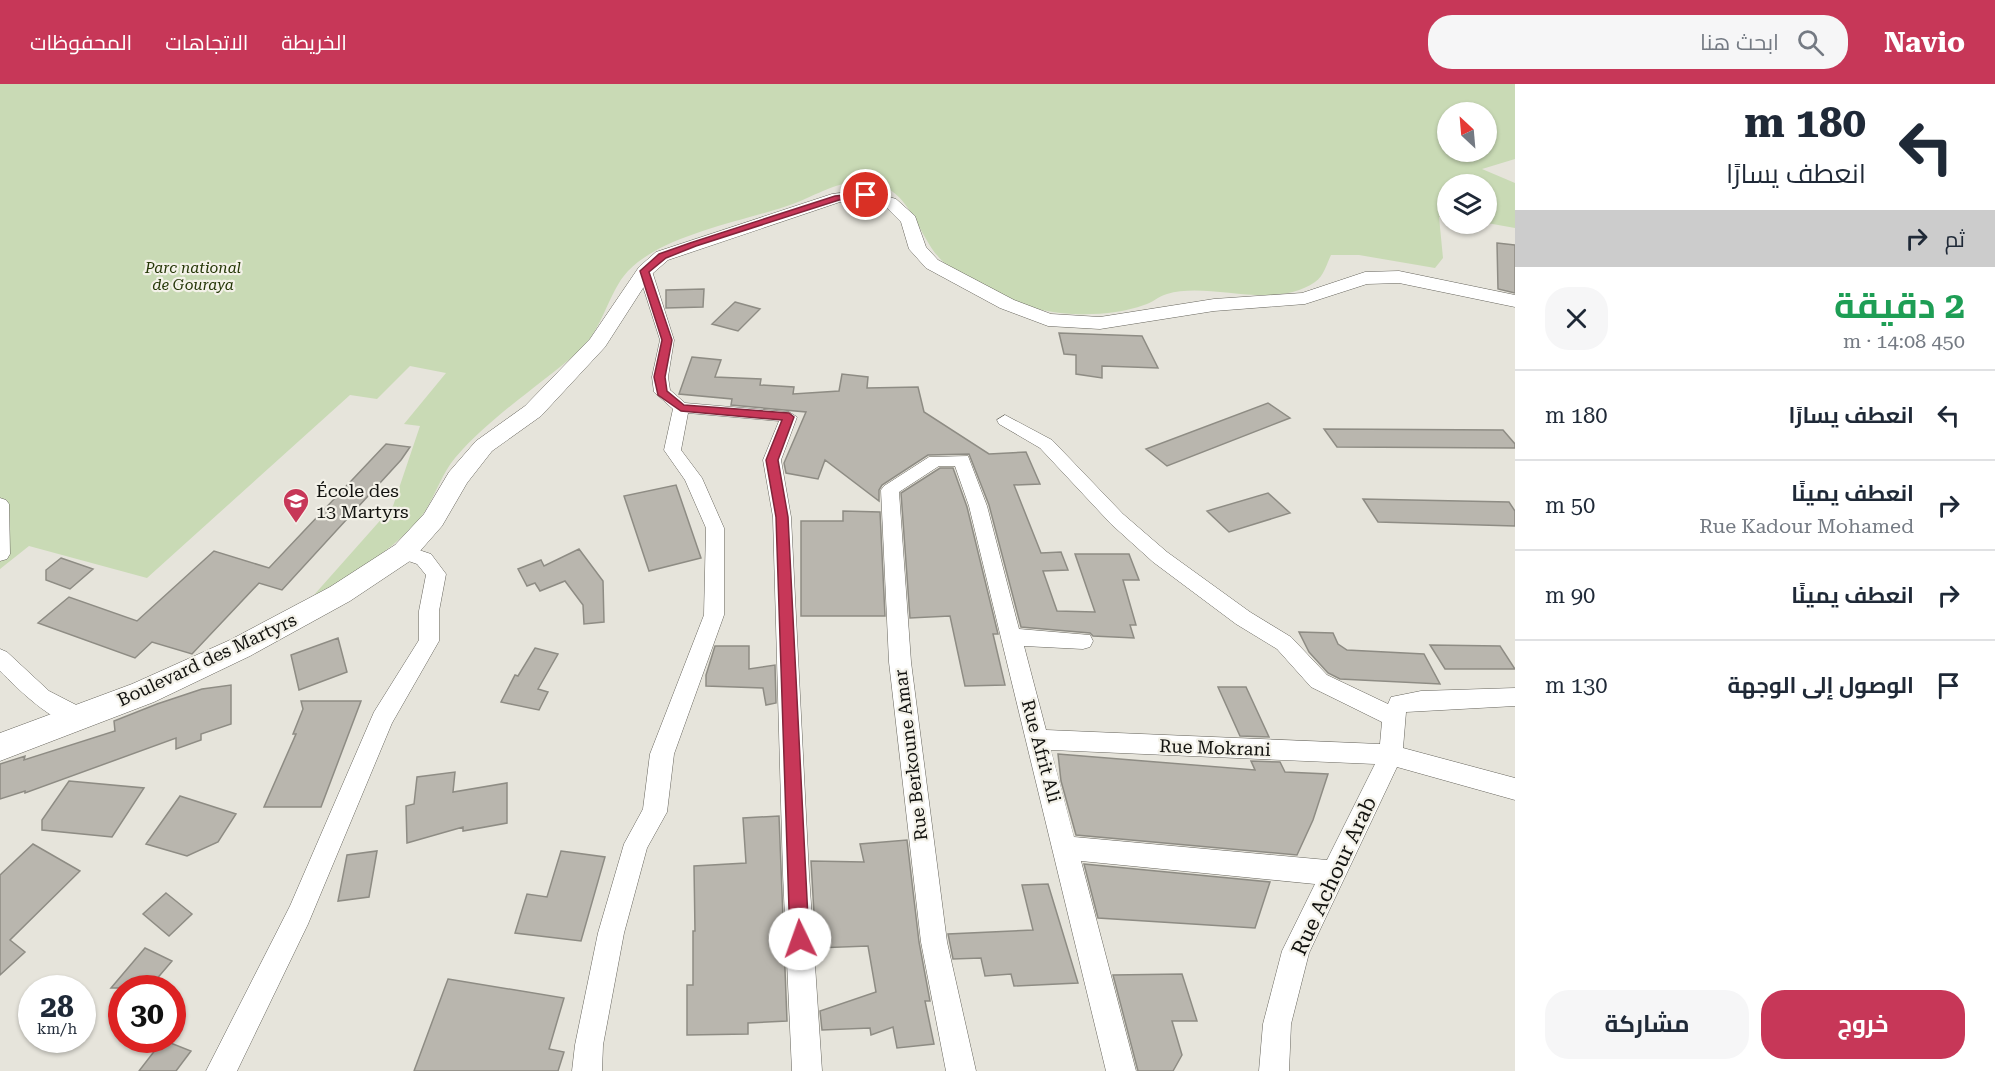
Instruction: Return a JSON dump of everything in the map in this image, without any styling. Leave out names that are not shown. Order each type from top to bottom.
[{"type":"main road","points":[[645,271],[662,256],[693,244],[838,197],[866,195],[891,202],[909,220],[918,249],[932,264],[1007,304],[1048,320],[1100,323],[1214,304],[1267,303],[1305,298],[1365,278],[1399,277],[1515,301]]},
{"type":"main road","name":"Boulevard des Martyrs","points":[[0,747],[80,718],[240,648],[340,594],[404,552],[433,520],[458,478],[484,446],[533,411],[598,343],[645,271]]},
{"type":"street","points":[[645,271],[667,340],[660,377],[662,392],[681,408],[789,417],[772,460],[782,517],[796,874],[807,1071]]},
{"type":"street","points":[[587,1071],[589,1045],[610,933],[636,844],[655,812],[662,754],[714,615],[715,528],[693,478],[672,450],[681,408]]},
{"type":"street","points":[[1005,420],[1046,444],[1109,511],[1160,557],[1243,618],[1284,644],[1318,681],[1393,717]]},
{"type":"street","name":"Rue Afrit Ali","points":[[935,460],[962,460],[978,506],[1121,1071]]},
{"type":"street","name":"Rue Berkoune Amar","points":[[935,460],[890,490],[900,662],[934,942],[961,1071]]},
{"type":"street","points":[[0,504],[0,554]]},
{"type":"street","points":[[221,1071],[299,915],[382,719],[429,641],[429,611],[436,574],[424,559],[404,552]]},
{"type":"street","points":[[1010,637],[1083,641]]},
{"type":"street","points":[[0,658],[41,697],[80,718]]},
{"type":"street","points":[[1391,755],[1393,717],[1399,704],[1421,700],[1515,697]]},
{"type":"street","name":"Rue Mokrani","points":[[1039,740],[1391,755],[1515,789]]},
{"type":"street","name":"Rue Achour Arab","points":[[1274,1071],[1277,1024],[1296,951],[1391,755]]},
{"type":"street","points":[[1066,848],[1334,873]]},
{"type":"green space","name":"Parc national de Gouraya","points":[[0,84],[1515,84],[1515,159],[1482,169],[1494,174],[1437,174],[1437,234],[1441,234],[1443,258],[1435,268],[1359,255],[1331,255],[1323,273],[1315,282],[1298,290],[1280,294],[1184,291],[1161,296],[1132,309],[1092,314],[1051,312],[995,292],[953,269],[940,259],[903,202],[891,191],[875,183],[846,183],[793,204],[680,239],[642,259],[621,280],[594,333],[579,351],[515,402],[455,458],[416,523],[368,564],[314,595],[393,506],[420,426],[404,424],[446,373],[410,366],[377,399],[350,395],[147,578],[29,546],[0,569]]},
{"type":"green space","name":"Parc national de Gouraya","points":[[1497,175],[1515,183],[1515,228],[1497,225]]},
{"type":"building","points":[[1497,243],[1515,245],[1515,293],[1498,289]]},
{"type":"building","points":[[704,289],[703,307],[666,308],[666,290]]},
{"type":"building","points":[[735,302],[760,309],[738,331],[712,324]]},
{"type":"building","points":[[1059,333],[1142,336],[1158,368],[1102,366],[1102,378],[1076,374],[1076,355],[1064,354]]},
{"type":"building","points":[[692,357],[721,360],[715,377],[761,379],[760,385],[794,387],[793,394],[839,391],[842,374],[868,377],[867,388],[918,387],[924,412],[989,454],[1026,452],[1040,484],[1014,485],[1041,553],[1061,552],[1068,570],[1043,571],[1057,611],[1095,612],[1075,554],[1129,554],[1139,580],[1123,580],[1136,625],[1130,625],[1134,638],[1093,636],[1090,633],[1021,627],[989,505],[969,454],[928,455],[882,485],[879,490],[879,501],[825,460],[818,479],[786,473],[784,463],[806,412],[731,405],[732,399],[679,394]]},
{"type":"building","points":[[1268,403],[1290,418],[1167,466],[1146,449]]},
{"type":"building","points":[[1324,429],[1503,430],[1515,444],[1515,448],[1337,447]]},
{"type":"building","points":[[386,444],[410,447],[401,460],[282,590],[259,583],[192,654],[152,642],[135,658],[38,623],[69,597],[137,621],[214,551],[269,568]]},
{"type":"building","points":[[940,468],[953,468],[967,507],[998,634],[993,634],[1005,685],[965,686],[950,616],[910,618],[901,493]]},
{"type":"building","points":[[676,485],[701,558],[649,571],[624,496]]},
{"type":"building","points":[[1268,493],[1290,513],[1229,532],[1207,511]]},
{"type":"building","points":[[1363,499],[1509,502],[1515,511],[1515,526],[1378,522]]},
{"type":"building","points":[[843,511],[880,512],[885,616],[801,616],[801,521],[843,521]]},
{"type":"building","points":[[579,549],[603,581],[604,622],[584,624],[583,605],[565,581],[540,591],[535,583],[527,586],[518,569],[541,560],[544,566]]},
{"type":"building","points":[[61,558],[93,569],[70,589],[46,580],[46,570]]},
{"type":"building","points":[[1299,632],[1333,633],[1338,644],[1347,650],[1424,654],[1440,684],[1340,679],[1328,673],[1309,652]]},
{"type":"building","points":[[338,638],[347,672],[299,690],[291,655]]},
{"type":"building","points":[[1430,645],[1500,646],[1515,669],[1445,669]]},
{"type":"building","points":[[715,646],[749,646],[749,669],[775,665],[776,703],[766,705],[763,688],[706,686],[706,675]]},
{"type":"building","points":[[535,648],[558,654],[538,689],[548,692],[539,710],[501,702],[515,675],[518,676]]},
{"type":"building","points":[[231,685],[231,724],[201,734],[201,740],[176,749],[176,738],[25,793],[25,791],[0,799],[0,764],[25,756],[24,760],[115,731],[114,721],[202,689]]},
{"type":"building","points":[[1218,687],[1246,687],[1269,737],[1240,736]]},
{"type":"building","points":[[301,701],[361,701],[321,807],[264,807],[296,734],[293,734],[303,709]]},
{"type":"building","points":[[1058,754],[1255,770],[1251,761],[1280,762],[1285,772],[1328,774],[1313,820],[1297,855],[1076,835],[1061,781]]},
{"type":"building","points":[[455,772],[453,792],[507,783],[507,823],[463,831],[463,827],[407,843],[406,806],[414,804],[417,777]]},
{"type":"building","points":[[69,781],[144,788],[112,837],[42,830],[42,820]]},
{"type":"building","points":[[180,796],[236,814],[218,842],[187,856],[146,844]]},
{"type":"building","points":[[779,816],[787,1021],[748,1023],[748,1034],[687,1035],[687,985],[693,985],[694,866],[746,863],[743,818]]},
{"type":"building","points":[[907,840],[919,942],[930,1001],[925,1001],[934,1044],[897,1048],[893,1027],[871,1035],[870,1028],[822,1030],[820,1011],[876,992],[868,946],[816,948],[811,861],[864,862],[860,844]]},
{"type":"building","points":[[33,844],[80,871],[10,940],[25,952],[0,975],[0,875]]},
{"type":"building","points":[[377,851],[369,897],[338,901],[347,855]]},
{"type":"building","points":[[561,851],[605,857],[581,941],[515,933],[527,894],[547,897]]},
{"type":"building","points":[[1084,864],[1270,882],[1255,928],[1098,918]]},
{"type":"building","points":[[1048,884],[1078,983],[1014,986],[1011,974],[985,976],[981,958],[953,959],[948,934],[1033,930],[1022,885]]},
{"type":"building","points":[[166,893],[192,914],[169,936],[143,914]]},
{"type":"building","points":[[145,948],[172,961],[160,975],[122,975]]},
{"type":"building","points":[[1182,974],[1197,1021],[1172,1021],[1182,1055],[1173,1071],[1138,1071],[1113,975]]},
{"type":"building","points":[[448,979],[564,998],[549,1049],[564,1052],[558,1071],[414,1071]]},
{"type":"building","points":[[186,1049],[191,1051],[176,1071],[139,1071],[153,1053],[186,1053]]},
{"type":"place","name":"École des 13 Martyrs","points":[[296,524]]},
{"type":"route","points":[[800,939],[782,517],[772,460],[789,417],[681,408],[662,392],[660,377],[667,340],[645,271],[662,256],[693,244],[770,221],[838,197],[866,195]]}]
